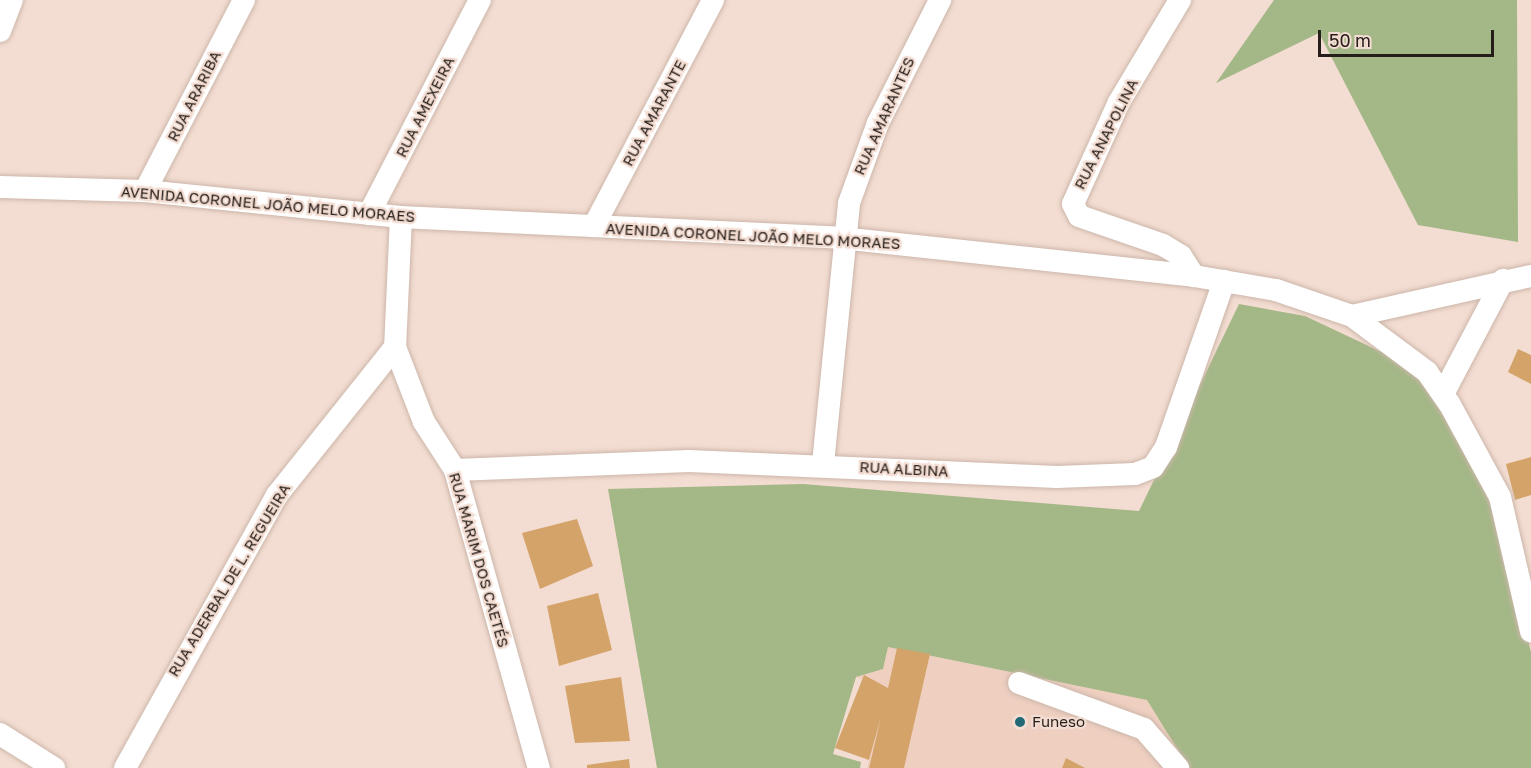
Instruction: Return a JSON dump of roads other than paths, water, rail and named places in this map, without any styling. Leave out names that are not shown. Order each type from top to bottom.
[{"type":"street","points":[[0,31],[12,0]]},
{"type":"street","name":"RUA ARARIBA","points":[[145,191],[243,0]]},
{"type":"street","name":"RUA AMEXEIRA","points":[[369,214],[480,0]]},
{"type":"street","name":"RUA AMARANTE","points":[[594,226],[713,0]]},
{"type":"street","name":"RUA AMARANTES","points":[[822,464],[841,238],[861,162],[940,0]]},
{"type":"street","name":"RUA ANAPOLINA","points":[[1180,0],[1119,102],[1073,204],[1079,216],[1162,245],[1181,256],[1194,276]]},
{"type":"street","name":"AVENIDA CORONEL JOÃO MELO MORAES","points":[[0,187],[145,191],[400,217],[841,238],[1194,276],[1276,290],[1352,316]]},
{"type":"street","name":"RUA MARIM DOS CAETÉS","points":[[400,217],[395,346],[424,422],[455,470],[539,768]]},
{"type":"street","points":[[1352,316],[1503,280],[1531,276]]},
{"type":"street","points":[[1443,394],[1503,280]]},
{"type":"street","name":"RUA ALBINA","points":[[455,470],[594,461],[822,464],[1056,477],[1145,472],[1166,447],[1224,281]]},
{"type":"street","points":[[1352,316],[1427,372],[1443,394],[1500,497],[1531,631]]},
{"type":"street","name":"RUA ADERBAL DE L. REGUEIRA","points":[[125,768],[277,495],[395,346]]},
{"type":"street","points":[[1019,682],[1144,729],[1178,768]]},
{"type":"street","points":[[0,734],[54,768]]},
{"type":"place","name":"Funeso","points":[[1020,722]]}]
